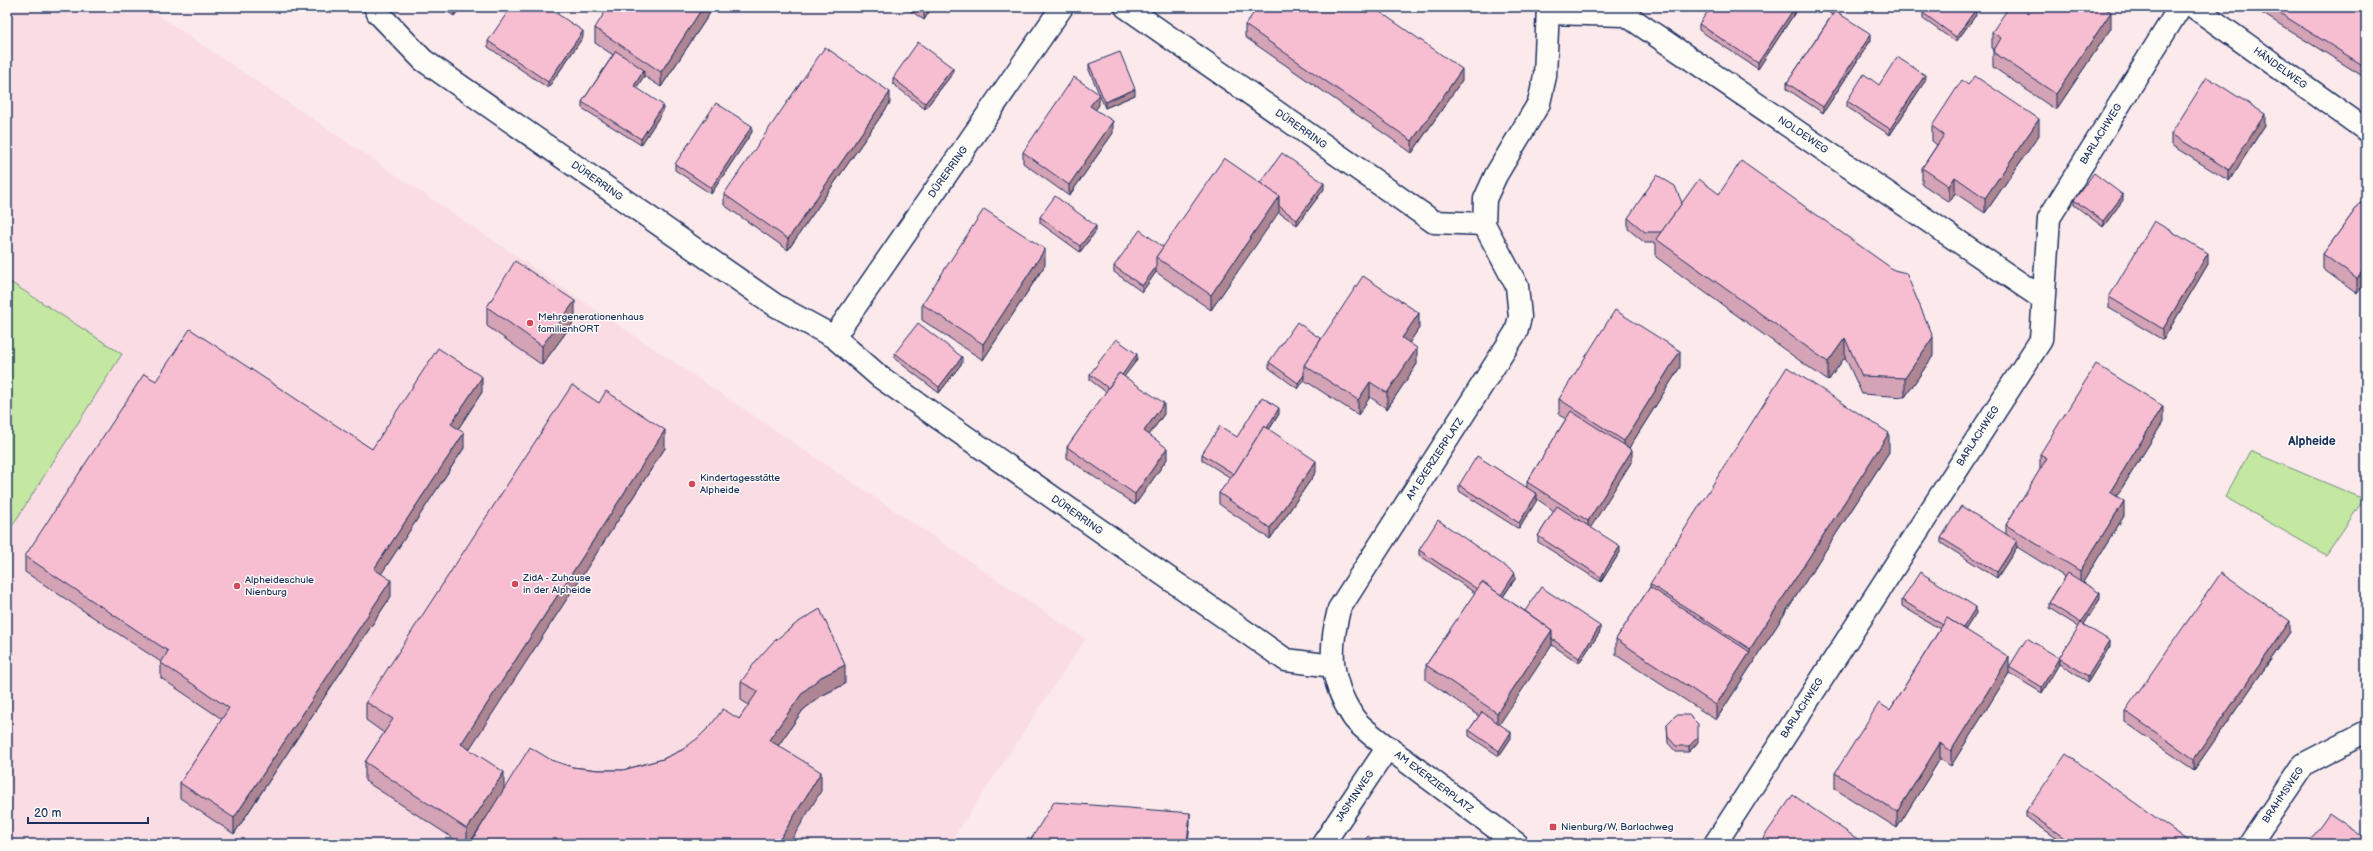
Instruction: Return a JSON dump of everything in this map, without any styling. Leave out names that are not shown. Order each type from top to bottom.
[{"type":"street","name":"DÜRERRING","points":[[375,7],[378,13],[423,60],[775,305],[834,337],[880,377],[1286,660],[1333,666]]},
{"type":"street","name":"DÜRERRING","points":[[834,337],[1062,7]]},
{"type":"street","name":"DÜRERRING","points":[[1126,7],[1434,222],[1484,224]]},
{"type":"street","name":"BARLACHWEG","points":[[1715,844],[2041,340],[2049,218],[2180,7]]},
{"type":"street","name":"HÄNDELWEG","points":[[2194,7],[2366,130]]},
{"type":"street","points":[[1484,224],[1485,199],[1496,175],[1538,104],[1545,76],[1548,10]]},
{"type":"street","name":"NOLDEWEG","points":[[1548,10],[1626,15],[2044,299]]},
{"type":"street","name":"AM EXERZIERPLATZ","points":[[1484,224],[1517,286],[1520,317],[1516,332],[1339,609],[1332,638],[1333,666],[1341,694],[1354,719],[1388,747],[1517,844]]},
{"type":"street","name":"BRAHMSWEG","points":[[2250,844],[2304,764],[2366,732]]},
{"type":"street","name":"JASMINWEG","points":[[1323,844],[1388,747]]},
{"type":"shaded area","name":"Alpheideschule Nienburg","points":[[7,7],[146,7],[1085,639],[949,844],[7,844]]},
{"type":"green space","points":[[7,280],[122,354],[7,534]]},
{"type":"green space","points":[[2250,451],[2364,499],[2326,555],[2225,497]]},
{"type":"building","points":[[449,7],[457,7],[454,11]]},
{"type":"building","points":[[511,7],[547,7],[583,31],[548,82],[488,41]]},
{"type":"building","points":[[608,7],[703,7],[661,72],[595,28]]},
{"type":"building","points":[[1258,7],[1373,7],[1462,69],[1412,141],[1245,25]]},
{"type":"building","points":[[1711,7],[1795,7],[1758,63],[1699,24]]},
{"type":"building","points":[[1927,7],[1973,7],[1976,9],[1956,37],[1923,13]]},
{"type":"building","points":[[2009,7],[2103,7],[2111,12],[2056,94],[1993,52],[2001,38],[1992,32]]},
{"type":"building","points":[[2270,7],[2366,7],[2366,63],[2364,66]]},
{"type":"building","points":[[1835,11],[1871,34],[1823,107],[1787,83]]},
{"type":"building","points":[[918,42],[953,68],[925,103],[893,78]]},
{"type":"building","points":[[825,47],[890,92],[788,239],[724,194]]},
{"type":"building","points":[[616,51],[644,70],[634,86],[663,105],[641,139],[582,102]]},
{"type":"building","points":[[1120,52],[1135,89],[1105,102],[1089,64]]},
{"type":"building","points":[[1897,57],[1925,75],[1890,129],[1847,101],[1864,74],[1879,85]]},
{"type":"building","points":[[1975,76],[2039,119],[1985,198],[1955,177],[1949,186],[1922,168],[1944,135],[1932,126],[1962,80],[1968,85]]},
{"type":"building","points":[[1074,77],[1099,94],[1090,106],[1113,121],[1069,185],[1023,152]]},
{"type":"building","points":[[2207,77],[2265,114],[2229,170],[2171,134]]},
{"type":"building","points":[[716,103],[752,126],[711,188],[675,164]]},
{"type":"building","points":[[1282,153],[1324,183],[1297,220],[1279,206],[1279,196],[1260,183]]},
{"type":"building","points":[[1224,158],[1279,196],[1211,295],[1156,257]]},
{"type":"building","points":[[1741,161],[1894,270],[1906,273],[1933,337],[1905,378],[1862,376],[1845,338],[1828,362],[1656,239],[1699,179],[1719,194]]},
{"type":"building","points":[[2094,173],[2123,195],[2103,221],[2074,200]]},
{"type":"building","points":[[1657,175],[1675,186],[1682,203],[1661,232],[1645,232],[1628,218]]},
{"type":"building","points":[[2366,195],[2366,266],[2357,279],[2323,254]]},
{"type":"building","points":[[1055,196],[1096,226],[1080,246],[1040,217]]},
{"type":"building","points":[[984,209],[1045,249],[983,344],[922,304]]},
{"type":"building","points":[[2154,221],[2208,253],[2163,329],[2109,297]]},
{"type":"building","points":[[1140,230],[1163,247],[1156,257],[1156,267],[1142,286],[1114,266]]},
{"type":"building","name":"Mehrgenerationenhaus familienhORT","points":[[515,261],[575,301],[542,346],[487,307]]},
{"type":"building","points":[[1363,276],[1419,313],[1402,338],[1417,348],[1387,393],[1370,382],[1358,400],[1304,365]]},
{"type":"building","points":[[1615,310],[1680,351],[1624,441],[1559,399]]},
{"type":"building","points":[[1297,322],[1321,339],[1304,365],[1304,375],[1298,383],[1269,362]]},
{"type":"building","points":[[918,323],[962,357],[939,387],[895,353]]},
{"type":"building","points":[[190,329],[372,449],[438,348],[482,377],[451,424],[464,433],[374,569],[391,580],[234,818],[180,783],[229,708],[161,663],[168,651],[25,556],[144,374],[156,381]]},
{"type":"building","points":[[1116,339],[1137,354],[1122,375],[1119,373],[1108,388],[1090,374]]},
{"type":"building","points":[[2096,364],[2163,406],[2110,492],[2124,501],[2080,571],[2006,525],[2047,458],[2040,454]]},
{"type":"building","points":[[1787,367],[1889,433],[1750,649],[1650,584]]},
{"type":"building","points":[[1119,373],[1164,403],[1144,431],[1167,448],[1135,494],[1067,447]]},
{"type":"building","name":"ZidA - Zuhause in der Alpheide","points":[[572,385],[599,403],[606,391],[665,430],[461,744],[504,772],[467,829],[365,762],[393,719],[366,702]]},
{"type":"building","points":[[1262,397],[1279,408],[1267,428],[1264,426],[1234,474],[1202,454],[1220,426],[1237,437]]},
{"type":"building","points":[[1571,411],[1632,450],[1588,521],[1527,482]]},
{"type":"building","points":[[1264,426],[1316,461],[1270,528],[1219,493],[1236,471]]},
{"type":"building","points":[[1477,456],[1537,494],[1519,523],[1459,485]]},
{"type":"building","points":[[1557,506],[1620,546],[1601,577],[1538,536]]},
{"type":"building","points":[[1961,506],[2017,541],[1997,572],[1941,538]]},
{"type":"building","points":[[1438,520],[1515,573],[1501,595],[1482,582],[1477,589],[1419,550]]},
{"type":"building","points":[[1920,572],[1976,607],[1963,628],[1947,618],[1943,625],[1902,600]]},
{"type":"building","points":[[2068,573],[2100,593],[2081,623],[2049,603]]},
{"type":"building","points":[[2221,573],[2290,621],[2194,759],[2125,711]]},
{"type":"building","points":[[1482,582],[1552,630],[1497,713],[1426,665]]},
{"type":"building","points":[[1541,587],[1600,626],[1579,658],[1552,639],[1552,630],[1525,611]]},
{"type":"building","points":[[1650,587],[1750,652],[1716,705],[1616,639]]},
{"type":"building","points":[[820,609],[845,665],[821,677],[803,692],[769,740],[821,772],[777,844],[470,844],[530,747],[551,760],[572,767],[598,770],[623,770],[663,759],[682,750],[698,738],[711,725],[723,709],[739,719],[758,691],[741,682],[756,661],[772,643],[797,623]]},
{"type":"building","points":[[1947,618],[2009,657],[1951,751],[1940,743],[1897,812],[1835,773],[1879,703],[1890,710]]},
{"type":"building","points":[[2081,623],[2110,641],[2088,676],[2059,658]]},
{"type":"building","points":[[2027,638],[2059,658],[2042,687],[2009,667]]},
{"type":"building","points":[[1482,712],[1511,732],[1499,751],[1469,730]]},
{"type":"building","points":[[1676,715],[1689,715],[1698,724],[1698,737],[1689,746],[1676,746],[1668,737],[1667,724]]},
{"type":"building","points":[[2066,754],[2193,844],[2073,844],[2026,811]]},
{"type":"building","points":[[1793,795],[1859,840],[1856,844],[1759,844]]},
{"type":"building","points":[[1054,802],[1190,813],[1187,844],[1028,844]]},
{"type":"building","points":[[2329,813],[2366,839],[2366,844],[2307,844]]},
{"type":"building","points":[[1368,836],[1379,844],[1362,844]]},
{"type":"place","name":"Mehrgenerationenhaus familienhORT","points":[[530,323]]},
{"type":"place","name":"Kindertagesstätte Alpheide","points":[[692,484]]},
{"type":"place","name":"ZidA - Zuhause in der Alpheide","points":[[515,584]]},
{"type":"place","name":"Alpheideschule Nienburg","points":[[237,586]]},
{"type":"place","name":"Nienburg/W, Barlachweg","points":[[1553,827]]},
{"type":"district","name":"Alpheide","points":[[2312,441]]}]
